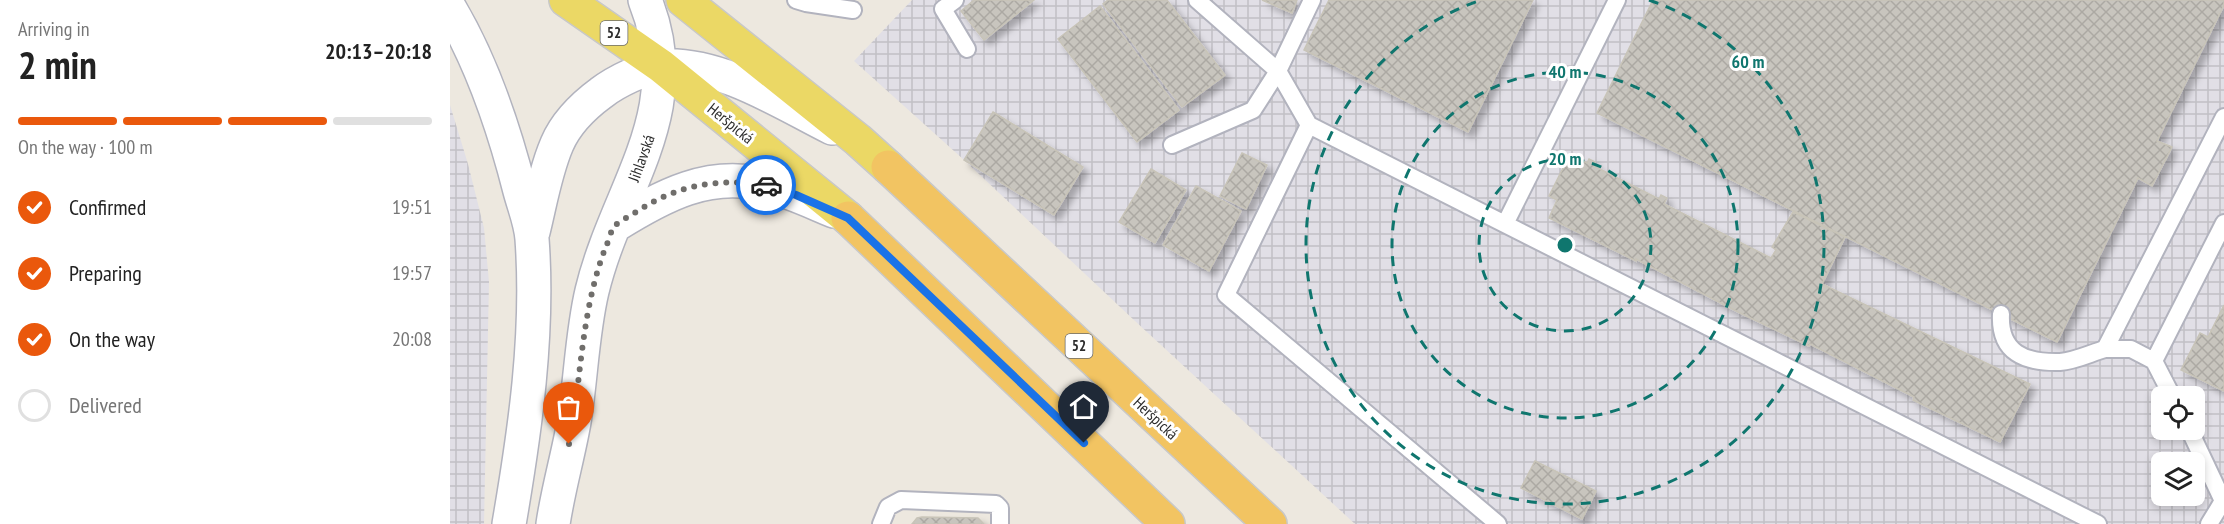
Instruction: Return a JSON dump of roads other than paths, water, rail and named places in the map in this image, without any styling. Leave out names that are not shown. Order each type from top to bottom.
[{"type":"highway","name":"Heršpická","points":[[888,167],[1270,524]]},
{"type":"highway","name":"Heršpická","points":[[848,218],[1168,524]]},
{"type":"main road","name":"Heršpická","points":[[566,0],[661,66],[848,218]]},
{"type":"main road","name":"Jihlavská","points":[[552,524],[573,424],[592,294],[599,265],[647,147],[657,110],[661,66],[656,32],[645,0]]},
{"type":"main road","name":"Heršpická","points":[[683,0],[858,140],[888,167]]},
{"type":"main road","points":[[450,9],[468,40],[487,87],[511,156],[532,237]]},
{"type":"main road","name":"Heršpická","points":[[661,66],[693,68],[717,74],[747,86],[858,140]]},
{"type":"main road","points":[[509,524],[522,444],[531,358],[532,237],[556,146],[566,126],[596,97],[614,84],[661,66]]},
{"type":"main road","points":[[614,226],[652,202],[683,189],[702,184],[725,182],[767,185],[848,218]]},
{"type":"lane","points":[[796,0],[853,10]]},
{"type":"lane","points":[[955,0],[943,9],[967,49]]},
{"type":"lane","points":[[1197,0],[1278,71],[1309,125],[2098,524]]},
{"type":"lane","points":[[1172,145],[1253,110],[1278,71],[1312,0]]},
{"type":"lane","points":[[1505,224],[1617,0]]},
{"type":"lane","points":[[2105,349],[2224,117]]},
{"type":"lane","points":[[1309,125],[1226,295],[1498,524]]},
{"type":"lane","points":[[2154,361],[2224,223]]},
{"type":"lane","points":[[2001,314],[2004,341],[2015,353],[2036,360],[2062,362],[2105,349],[2131,350],[2154,361],[2167,386]]},
{"type":"lane","points":[[2194,440],[2224,502],[2209,524]]},
{"type":"lane","points":[[881,524],[888,507],[901,500],[996,504],[1000,508],[1000,524]]}]
